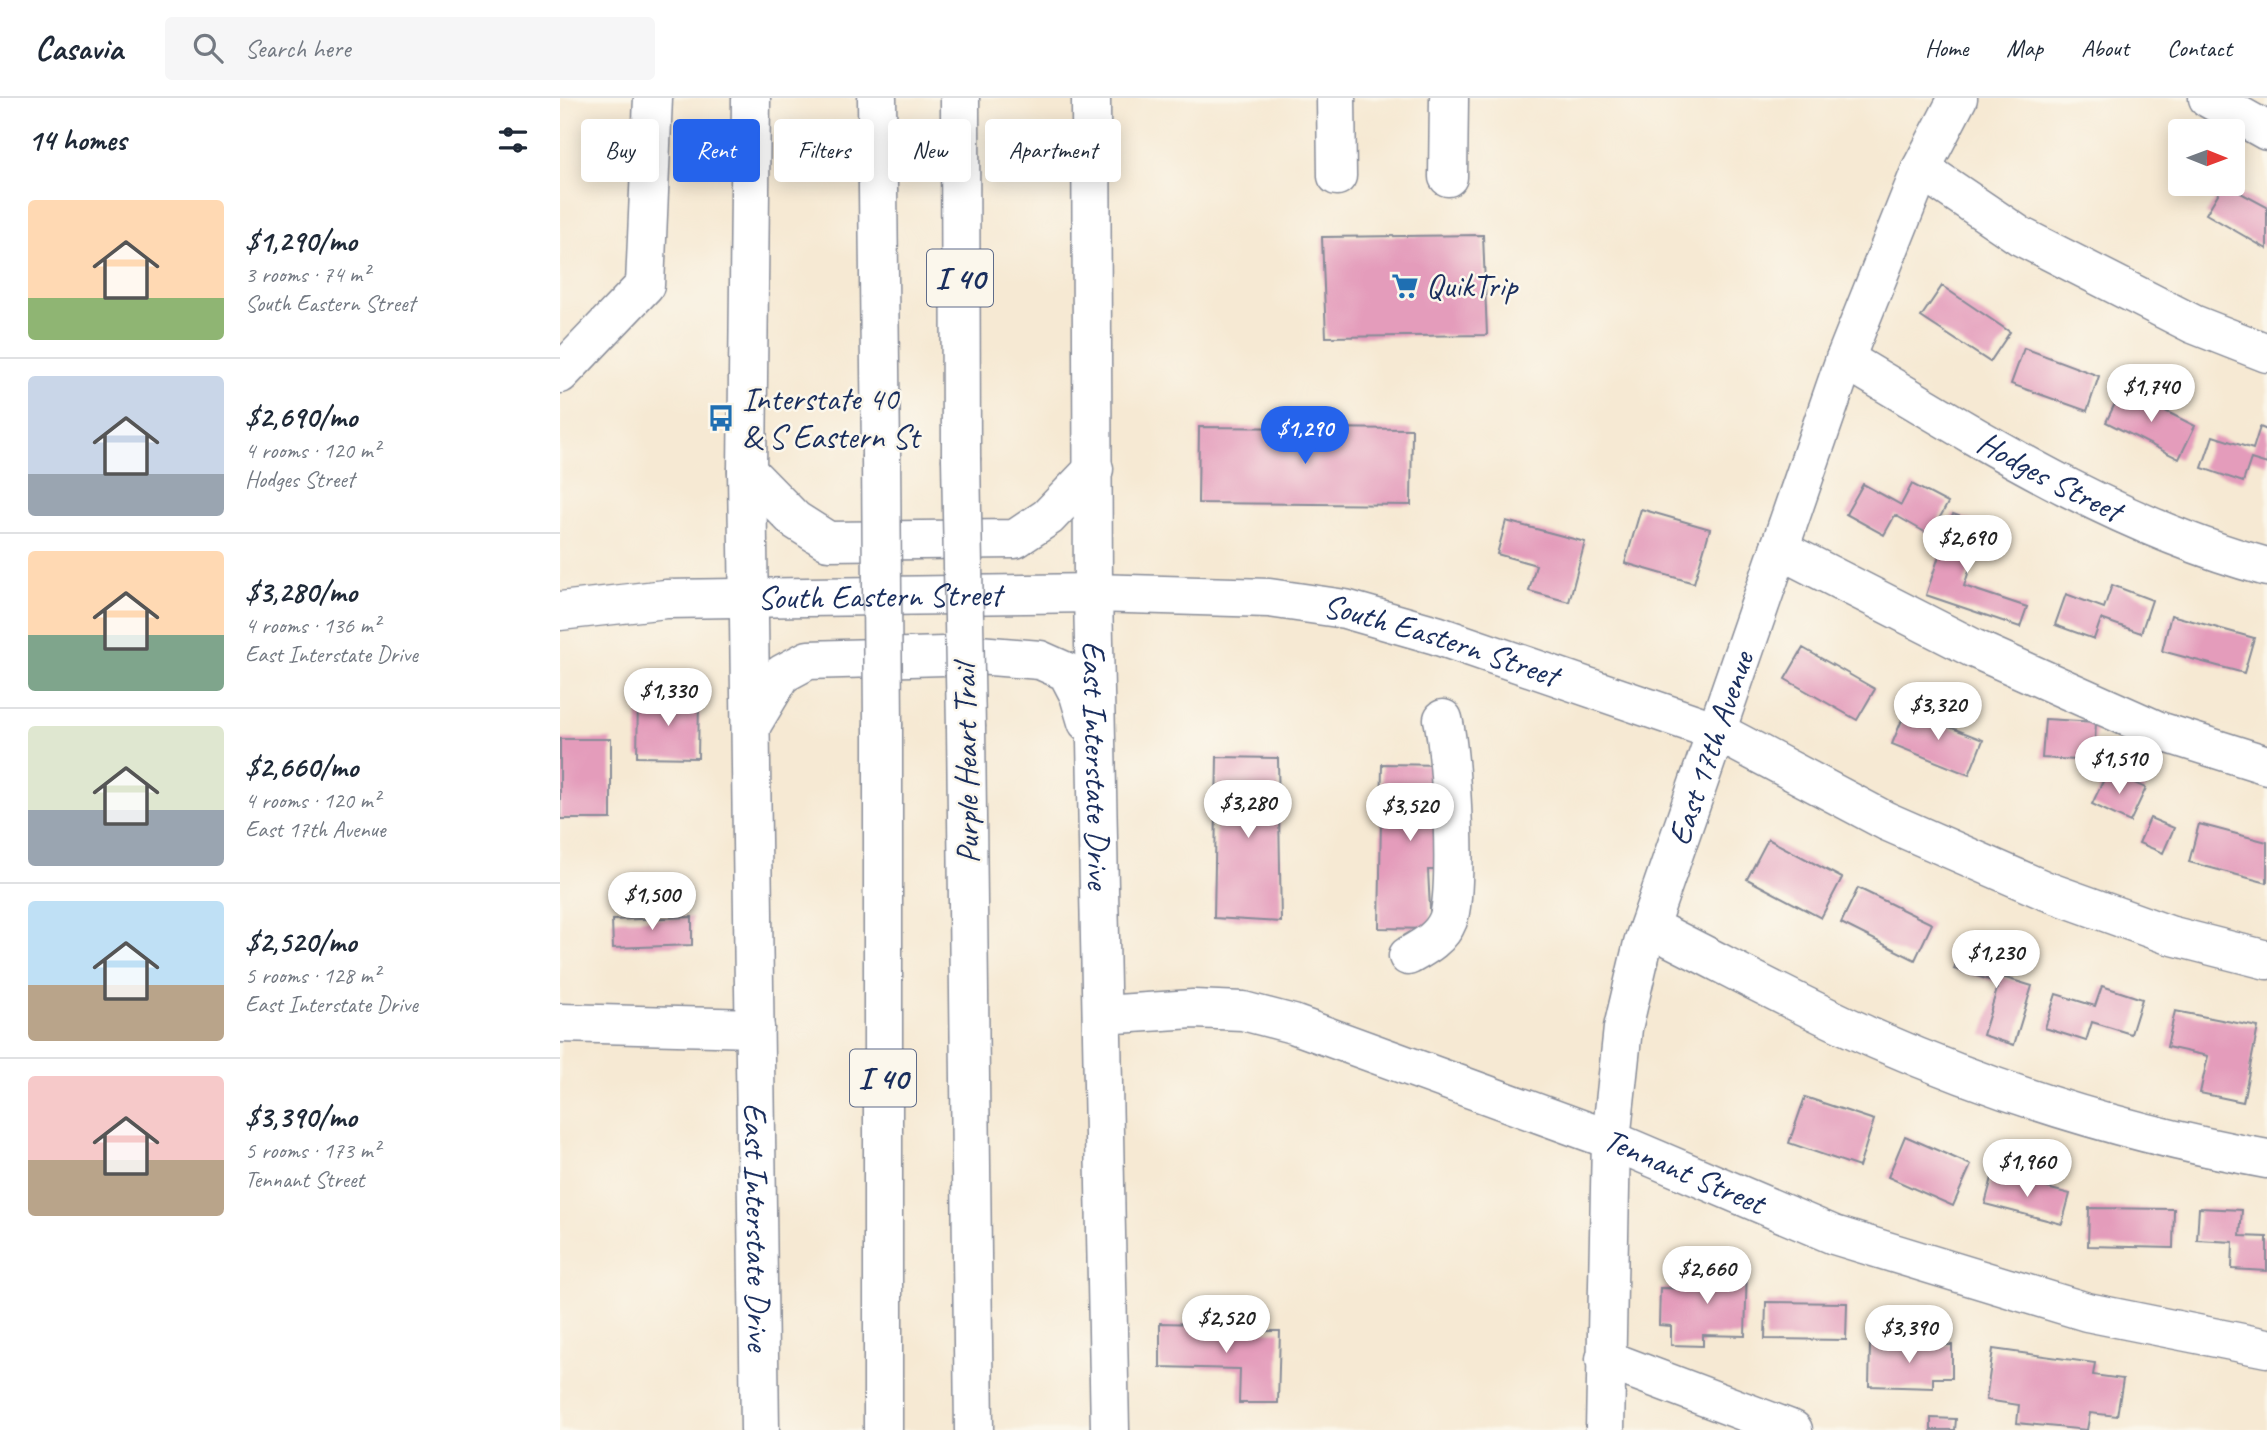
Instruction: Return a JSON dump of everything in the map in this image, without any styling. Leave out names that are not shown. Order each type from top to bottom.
[{"type":"main road","points":[[560,374],[645,285],[653,98]]},
{"type":"main road","name":"East Interstate Drive","points":[[751,98],[747,471],[760,1430]]},
{"type":"main road","name":"I 40","points":[[877,98],[883,726],[883,1430]]},
{"type":"main road","name":"Purple Heart Trail","points":[[960,98],[961,458],[974,1430]]},
{"type":"main road","name":"East Interstate Drive","points":[[1091,98],[1093,593],[1110,1430]]},
{"type":"main road","points":[[1336,98],[1337,176]]},
{"type":"main road","points":[[1448,177],[1449,98]]},
{"type":"main road","name":"East 17th Avenue","points":[[1605,1430],[1611,1140],[1623,1028],[1648,927],[1845,359],[1921,169],[1958,98]]},
{"type":"main road","points":[[2207,98],[2267,131]]},
{"type":"main road","points":[[1921,169],[2020,236],[2193,324],[2267,353]]},
{"type":"main road","name":"Hodges Street","points":[[1845,359],[2033,471],[2161,529],[2267,567]]},
{"type":"main road","points":[[747,471],[795,520],[828,541],[1015,539],[1048,517],[1094,469]]},
{"type":"main road","points":[[1779,549],[1973,648],[2146,726],[2267,765]]},
{"type":"main road","name":"South Eastern Street","points":[[560,611],[666,599],[1093,593],[1269,598],[1345,609],[1436,635],[1716,731],[1886,821],[2044,890],[2169,935],[2267,960]]},
{"type":"main road","points":[[751,726],[782,674],[808,660],[978,655],[1040,660],[1067,672],[1079,695],[1096,754]]},
{"type":"main road","points":[[1408,956],[1434,940],[1448,920],[1452,883],[1450,747],[1443,719]]},
{"type":"main road","points":[[1648,927],[1877,1040],[2027,1097],[2208,1148],[2267,1159]]},
{"type":"main road","name":"Tennant Street","points":[[1102,1015],[1193,1009],[1243,1011],[1343,1040],[1611,1140],[1834,1235],[1961,1276],[2087,1312],[2267,1349]]},
{"type":"main road","points":[[560,1023],[755,1028]]},
{"type":"main road","points":[[1605,1359],[1793,1430]]},
{"type":"building","points":[[2245,195],[2267,207],[2267,249],[2206,214],[2217,196]]},
{"type":"building","name":"QuikTrip","points":[[1483,235],[1487,335],[1326,337],[1322,237]]},
{"type":"building","points":[[1942,286],[2010,332],[1990,362],[1921,317]]},
{"type":"building","points":[[2024,348],[2099,376],[2087,411],[2011,384]]},
{"type":"building","points":[[2122,389],[2195,426],[2179,459],[2106,422]]},
{"type":"building","points":[[1199,427],[1412,429],[1411,505],[1198,503]]},
{"type":"building","points":[[2260,427],[2267,430],[2267,464],[2251,459],[2243,482],[2202,468],[2213,436],[2253,449]]},
{"type":"building","points":[[1863,484],[1901,505],[1912,484],[1948,503],[1930,535],[1895,515],[1884,535],[1846,514]]},
{"type":"building","points":[[1641,509],[1710,529],[1694,583],[1625,563]]},
{"type":"building","points":[[1953,514],[1984,525],[1964,586],[2027,607],[2020,627],[1926,595]]},
{"type":"building","points":[[1506,521],[1585,542],[1569,602],[1529,591],[1536,565],[1497,554]]},
{"type":"building","points":[[2112,585],[2152,600],[2141,633],[2101,619],[2094,639],[2055,625],[2066,594],[2104,608]]},
{"type":"building","points":[[2171,615],[2254,638],[2244,673],[2162,651]]},
{"type":"building","points":[[1803,648],[1875,689],[1857,720],[1785,679]]},
{"type":"building","points":[[638,698],[699,699],[698,758],[637,757]]},
{"type":"building","points":[[1906,710],[1983,740],[1969,775],[1892,744]]},
{"type":"building","points":[[2045,719],[2096,722],[2094,761],[2042,758]]},
{"type":"building","points":[[560,739],[611,739],[611,819],[560,819]]},
{"type":"building","points":[[1217,757],[1278,758],[1281,922],[1214,918]]},
{"type":"building","points":[[1382,764],[1443,765],[1446,870],[1428,870],[1431,929],[1379,928]]},
{"type":"building","points":[[2108,771],[2146,788],[2130,822],[2092,804]]},
{"type":"building","points":[[2150,818],[2174,828],[2163,853],[2139,843]]},
{"type":"building","points":[[2199,824],[2267,842],[2267,883],[2189,862]]},
{"type":"building","points":[[1768,839],[1842,878],[1821,918],[1747,879]]},
{"type":"building","points":[[1858,888],[1932,924],[1915,960],[1841,923]]},
{"type":"building","points":[[692,917],[692,945],[613,948],[612,920]]},
{"type":"building","points":[[1964,938],[2003,951],[1996,975],[2032,986],[2014,1045],[1983,1035],[1999,983],[1954,969]]},
{"type":"building","points":[[2102,986],[2142,999],[2131,1034],[2092,1022],[2086,1041],[2045,1028],[2056,994],[2095,1006]]},
{"type":"building","points":[[2175,1011],[2258,1027],[2243,1102],[2200,1093],[2208,1056],[2167,1047]]},
{"type":"building","points":[[1805,1097],[1874,1120],[1859,1167],[1789,1143]]},
{"type":"building","points":[[1905,1136],[1971,1165],[1953,1206],[1888,1177]]},
{"type":"building","points":[[1993,1174],[2070,1194],[2062,1224],[1985,1204]]},
{"type":"building","points":[[2089,1208],[2174,1209],[2173,1248],[2088,1246]]},
{"type":"building","points":[[2199,1208],[2242,1210],[2240,1236],[2267,1237],[2267,1271],[2232,1269],[2233,1242],[2197,1240]]},
{"type":"building","points":[[1702,1264],[1747,1266],[1745,1336],[1703,1335],[1703,1346],[1671,1345],[1671,1326],[1659,1325],[1660,1288],[1702,1289]]},
{"type":"building","points":[[1766,1302],[1847,1303],[1846,1340],[1765,1339]]},
{"type":"building","points":[[1160,1323],[1242,1325],[1242,1331],[1280,1331],[1278,1403],[1239,1403],[1240,1369],[1160,1367]]},
{"type":"building","points":[[1870,1344],[1952,1345],[1952,1378],[1933,1378],[1933,1388],[1869,1386]]},
{"type":"building","points":[[1993,1349],[2095,1363],[2093,1375],[2123,1379],[2117,1416],[2090,1413],[2087,1430],[2017,1423],[2019,1405],[1986,1400]]},
{"type":"building","points":[[1931,1418],[1956,1419],[1955,1430],[1931,1430]]},
{"type":"place","name":"QuikTrip","points":[[1405,286]]},
{"type":"place","name":"Interstate 40 & S Eastern St","points":[[721,418]]}]
